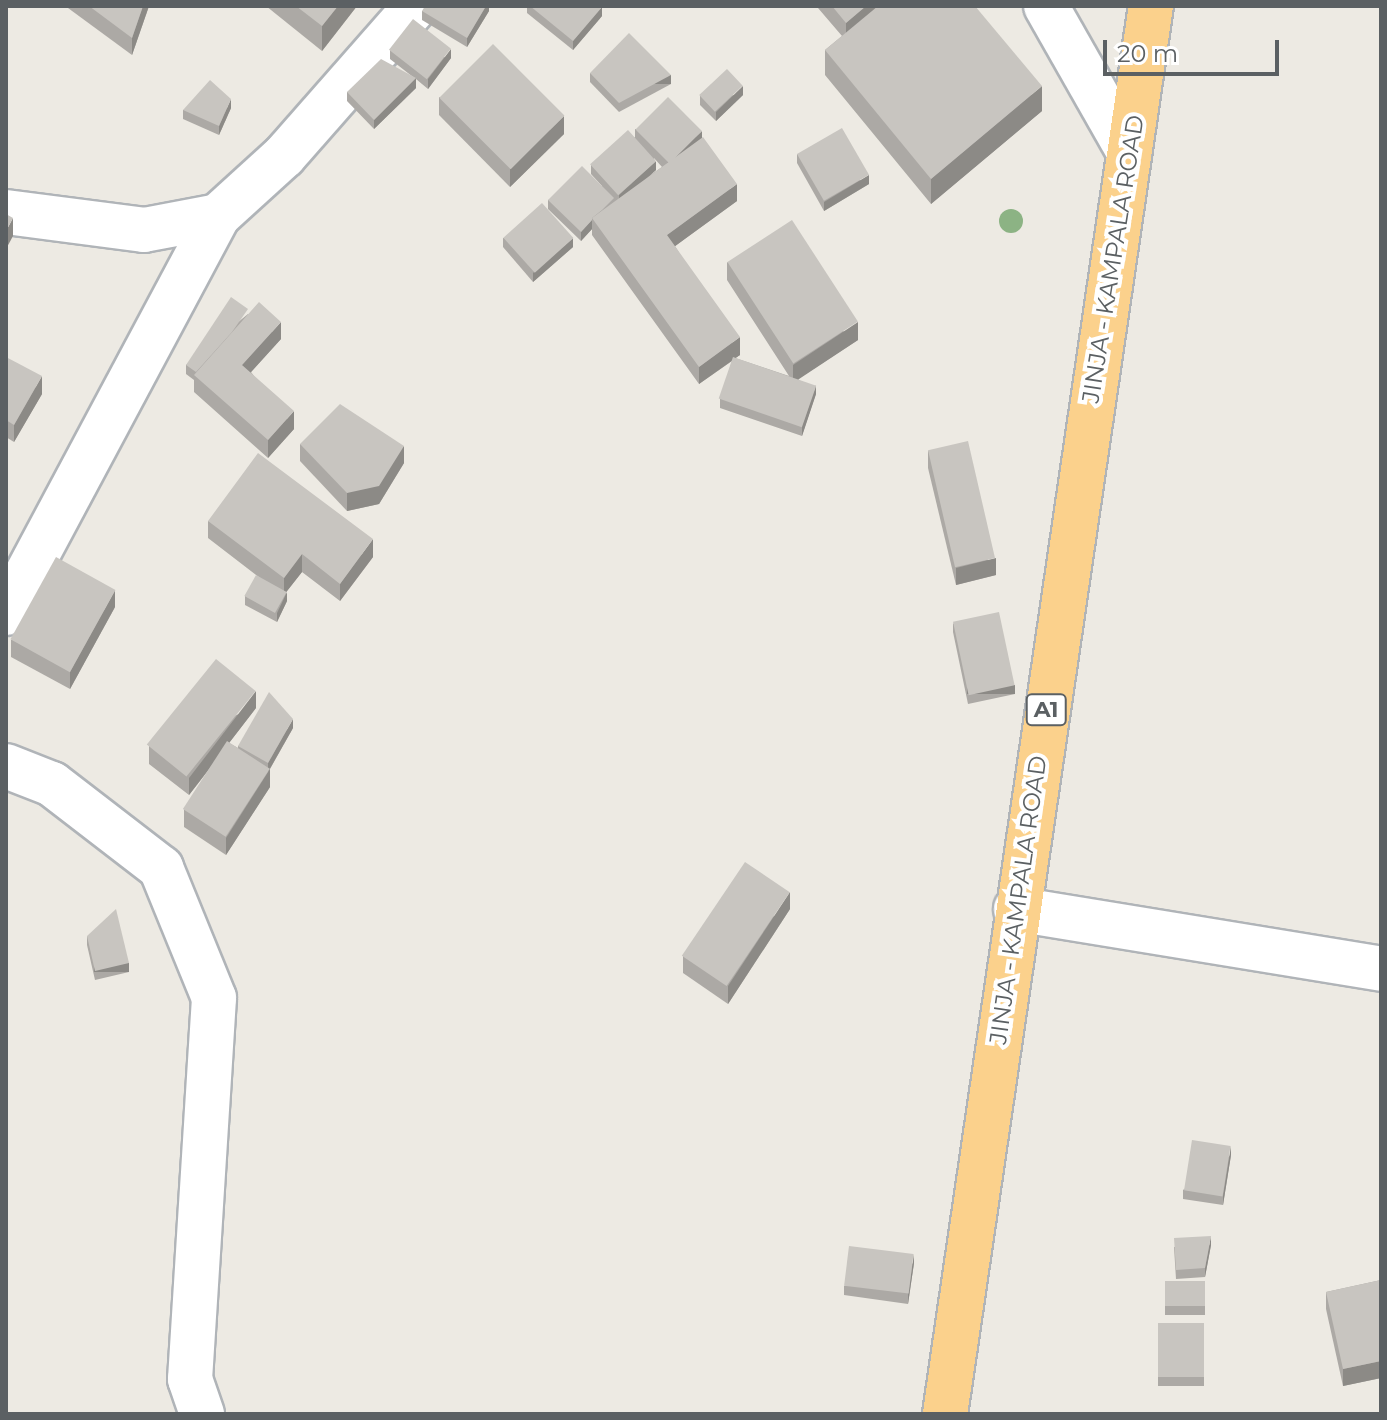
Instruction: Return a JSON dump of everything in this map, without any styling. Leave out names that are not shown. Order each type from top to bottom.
[{"type":"highway","name":"JINJA - KAMPALA ROAD","points":[[945,1414],[1016,909],[1151,6]]},
{"type":"street","points":[[6,613],[218,216],[284,156],[416,6]]},
{"type":"street","points":[[1046,6],[1129,152]]},
{"type":"street","points":[[6,212],[144,230],[218,216]]},
{"type":"street","points":[[6,766],[52,784],[161,868],[214,998],[190,1379],[202,1414]]},
{"type":"street","points":[[1016,909],[1381,969]]},
{"type":"building","points":[[89,6],[143,6],[132,38]]},
{"type":"building","points":[[296,6],[338,6],[322,26]]},
{"type":"building","points":[[425,6],[486,6],[467,38],[422,11]]},
{"type":"building","points":[[530,6],[600,6],[602,7],[573,41]]},
{"type":"building","points":[[832,6],[866,6],[846,23]]},
{"type":"building","points":[[878,6],[975,6],[1042,86],[931,179],[825,50]]},
{"type":"building","points":[[413,19],[451,49],[427,79],[389,50]]},
{"type":"building","points":[[629,33],[671,75],[619,103],[590,73]]},
{"type":"building","points":[[493,44],[564,115],[511,169],[439,98]]},
{"type":"building","points":[[381,59],[416,78],[374,120],[347,92]]},
{"type":"building","points":[[727,69],[743,86],[715,112],[699,95]]},
{"type":"building","points":[[210,80],[231,99],[219,126],[183,110]]},
{"type":"building","points":[[668,97],[702,131],[669,163],[635,130]]},
{"type":"building","points":[[842,128],[869,175],[824,201],[797,154]]},
{"type":"building","points":[[628,130],[656,161],[618,195],[590,164]]},
{"type":"building","points":[[703,137],[737,184],[667,235],[740,337],[699,367],[592,218]]},
{"type":"building","points":[[582,166],[614,198],[581,232],[548,200]]},
{"type":"building","points":[[542,203],[573,238],[535,273],[503,238]]},
{"type":"building","points":[[6,214],[13,218],[6,231]]},
{"type":"building","points":[[792,220],[858,321],[793,363],[727,262]]},
{"type":"building","points":[[231,297],[248,309],[196,372],[186,365]]},
{"type":"building","points":[[259,302],[281,322],[242,365],[294,411],[268,440],[194,375]]},
{"type":"building","points":[[6,357],[42,376],[14,425],[6,420]]},
{"type":"building","points":[[733,357],[816,386],[802,427],[719,399]]},
{"type":"building","points":[[340,404],[404,446],[379,486],[347,493],[300,444]]},
{"type":"building","points":[[968,441],[995,558],[955,567],[928,450]]},
{"type":"building","points":[[258,453],[373,539],[340,584],[302,554],[284,578],[208,521]]},
{"type":"building","points":[[56,557],[115,590],[70,672],[10,639]]},
{"type":"building","points":[[256,575],[287,592],[275,613],[244,596]]},
{"type":"building","points":[[999,612],[1015,685],[969,695],[953,622]]},
{"type":"building","points":[[216,659],[256,691],[186,777],[147,744]]},
{"type":"building","points":[[269,692],[293,719],[268,763],[238,746]]},
{"type":"building","points":[[227,741],[270,769],[226,837],[183,809]]},
{"type":"building","points":[[745,862],[790,892],[727,986],[682,956]]},
{"type":"building","points":[[116,909],[129,963],[95,971],[87,936]]},
{"type":"building","points":[[1192,1140],[1231,1146],[1223,1196],[1184,1190]]},
{"type":"building","points":[[1211,1236],[1205,1268],[1176,1270],[1174,1238]]},
{"type":"building","points":[[849,1246],[914,1254],[909,1294],[844,1286]]},
{"type":"building","points":[[1381,1280],[1381,1361],[1343,1369],[1326,1292]]},
{"type":"building","points":[[1165,1281],[1205,1281],[1205,1306],[1165,1306]]},
{"type":"building","points":[[1158,1323],[1204,1323],[1204,1377],[1158,1377]]}]
